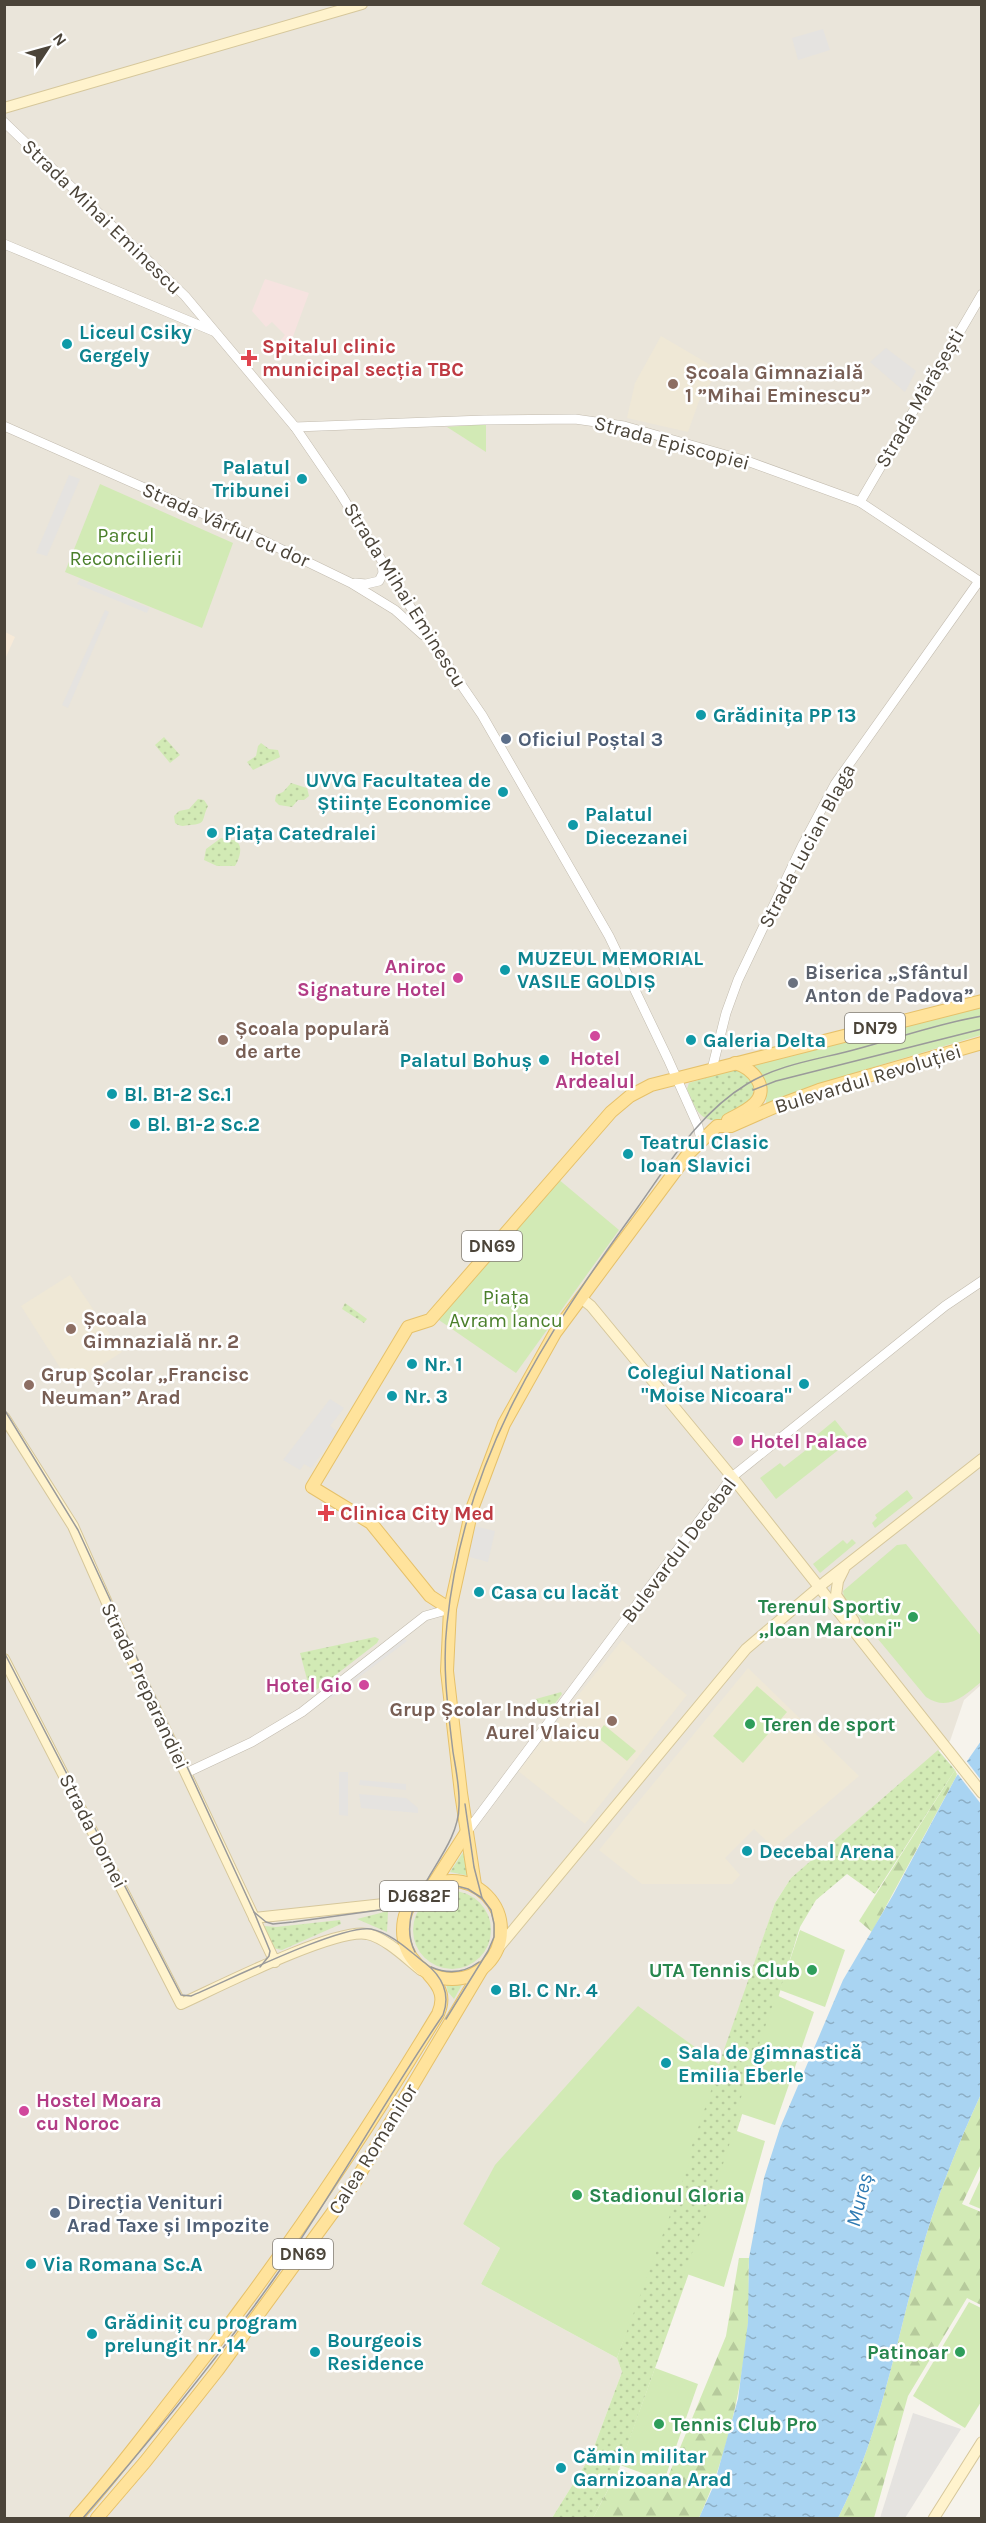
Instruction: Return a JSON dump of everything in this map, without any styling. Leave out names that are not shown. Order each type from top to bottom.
[{"type":"main road","points":[[4,108],[362,4]]},
{"type":"main road","name":"DN79","points":[[557,1173],[611,1112],[630,1096],[651,1084],[981,1001]]},
{"type":"main road","name":"Bulevardul Revoluției","points":[[581,1298],[628,1233],[701,1140],[717,1126],[731,1126],[819,1090],[981,1044]]},
{"type":"main road","points":[[717,1126],[750,1108],[761,1093],[759,1083],[752,1072],[735,1063]]},
{"type":"main road","name":"DN69","points":[[450,1609],[430,1596],[371,1523],[312,1487],[406,1330],[411,1325],[430,1320],[557,1173]]},
{"type":"main road","points":[[581,1298],[591,1306],[732,1477],[981,1792]]},
{"type":"main road","name":"DN79","points":[[450,1609],[472,1509],[496,1442],[555,1334],[581,1298]]},
{"type":"main road","name":"Strada Preparandiei","points":[[4,1417],[73,1526],[131,1658],[275,1962]]},
{"type":"main road","points":[[495,1952],[746,1649],[818,1587],[981,1459]]},
{"type":"main road","points":[[845,1566],[838,1581],[836,1595],[856,1625],[861,1641]]},
{"type":"main road","points":[[450,1609],[448,1688],[466,1833],[475,1885]]},
{"type":"main road","name":"Strada Dornei","points":[[4,1659],[181,2004],[275,1962]]},
{"type":"main road","points":[[434,1883],[466,1833]]},
{"type":"main road","name":"DJ682F","points":[[275,1962],[348,1936],[367,1934],[384,1942],[425,1972],[448,1981],[458,1981],[482,1970],[495,1952],[500,1937],[500,1919],[490,1899],[475,1885],[450,1880],[434,1883],[422,1893],[406,1914],[403,1929],[408,1951],[425,1972]]},
{"type":"main road","name":"DJ682F","points":[[254,1918],[393,1903],[422,1893]]},
{"type":"main road","name":"Calea Romanilor","points":[[97,2518],[217,2371],[356,2182],[482,1970]]},
{"type":"main road","name":"Calea Romanilor","points":[[76,2518],[153,2424],[270,2272],[339,2171],[438,2014],[442,1995],[438,1984],[425,1972]]},
{"type":"main road","points":[[934,2518],[981,2442]]},
{"type":"street","name":"Strada Mihai Eminescu","points":[[4,122],[185,296],[295,427],[434,645],[482,715],[609,936],[698,1126],[701,1140]]},
{"type":"street","points":[[4,244],[215,332]]},
{"type":"street","name":"Strada Mărășești","points":[[860,502],[981,294]]},
{"type":"street","name":"Strada Episcopiei","points":[[295,427],[484,420],[575,419],[601,422],[747,461],[860,502],[980,582]]},
{"type":"street","name":"Strada Vârful cu dor","points":[[4,426],[258,538],[351,583],[395,610],[434,645]]},
{"type":"street","points":[[351,583],[366,584],[379,581],[383,573],[381,559]]},
{"type":"street","name":"Strada Lucian Blaga","points":[[712,1069],[726,1013],[738,980],[803,844],[835,784],[980,582]]},
{"type":"street","name":"Bulevardul Decebal","points":[[466,1833],[732,1477],[945,1306],[981,1281]]},
{"type":"street","points":[[186,1773],[252,1742],[302,1712],[425,1616],[450,1609]]},
{"type":"shaded area","points":[[5,5],[981,5],[981,1685],[964,1700],[950,1741],[791,1878],[775,1903],[720,2065],[638,2007],[463,2224],[500,2248],[481,2284],[617,2358],[622,2372],[591,2455],[552,2518],[5,2518]]},
{"type":"shaded area","points":[[823,29],[830,50],[798,60],[792,38]]},
{"type":"shaded area","points":[[265,279],[309,293],[288,350],[280,341],[285,335],[272,322],[266,327],[252,311]]},
{"type":"shaded area","name":"Școala Gimnazială 1 ”Mihai Eminescu”","points":[[661,336],[719,370],[699,401],[688,432],[627,418],[635,383]]},
{"type":"shaded area","points":[[886,348],[916,371],[905,392],[870,362]]},
{"type":"shaded area","points":[[69,475],[80,479],[47,556],[36,553]]},
{"type":"shaded area","points":[[80,579],[149,608],[147,613],[77,584]]},
{"type":"shaded area","points":[[105,610],[109,612],[68,708],[62,705]]},
{"type":"shaded area","points":[[5,632],[15,637],[5,659]]},
{"type":"shaded area","name":"Școala Gimnazială nr. 2","points":[[70,1275],[122,1352],[71,1385],[21,1306]]},
{"type":"shaded area","points":[[330,1399],[344,1408],[330,1426],[338,1432],[311,1468],[304,1464],[300,1470],[283,1460]]},
{"type":"shaded area","points":[[474,1526],[495,1531],[488,1562],[466,1556]]},
{"type":"shaded area","points":[[403,1637],[407,1641],[330,1699],[328,1695]]},
{"type":"shaded area","name":"Grup Școlar Industrial Aurel Vlaicu","points":[[622,1640],[687,1695],[585,1824],[518,1771]]},
{"type":"shaded area","points":[[748,1668],[859,1776],[774,1848],[754,1829],[725,1858],[740,1875],[732,1884],[642,1884],[599,1850]]},
{"type":"shaded area","points":[[339,1772],[348,1772],[348,1816],[339,1815]]},
{"type":"shaded area","points":[[360,1780],[406,1784],[406,1790],[359,1785]]},
{"type":"shaded area","points":[[359,1794],[406,1798],[418,1808],[418,1813],[361,1808]]},
{"type":"shaded area","points":[[913,2413],[961,2429],[905,2518],[880,2518]]},
{"type":"green space","points":[[486,424],[486,452],[447,427]]},
{"type":"green space","name":"Parcul Reconcilierii","points":[[100,484],[233,543],[202,628],[65,572]]},
{"type":"green space","points":[[164,737],[180,755],[170,763],[155,745]]},
{"type":"green space","points":[[261,743],[269,749],[278,750],[280,757],[253,770],[247,762],[256,756]]},
{"type":"green space","points":[[291,783],[307,788],[309,796],[304,800],[298,800],[292,807],[279,805],[275,801],[276,795],[283,792]]},
{"type":"green space","points":[[198,799],[204,800],[208,806],[203,820],[184,826],[175,823],[174,816],[179,811],[189,809]]},
{"type":"green space","points":[[221,838],[235,840],[240,846],[235,866],[217,866],[204,860],[206,849]]},
{"type":"green space","points":[[981,1007],[981,1035],[867,1069],[766,1104],[764,1083],[754,1065]]},
{"type":"green space","points":[[734,1069],[751,1080],[754,1090],[752,1096],[736,1111],[716,1121],[704,1117],[692,1101],[687,1089],[689,1083]]},
{"type":"green space","name":"Piața Avram Iancu","points":[[557,1178],[619,1230],[516,1373],[436,1318]]},
{"type":"green space","points":[[345,1303],[367,1319],[364,1323],[342,1309]]},
{"type":"green space","points":[[835,1420],[851,1440],[776,1499],[760,1478],[780,1463],[784,1467],[815,1443],[812,1439]]},
{"type":"green space","points":[[907,1490],[913,1498],[875,1528],[872,1523],[877,1518],[875,1515]]},
{"type":"green space","points":[[852,1539],[856,1543],[820,1573],[813,1564],[843,1540],[847,1544]]},
{"type":"green space","name":"Terenul Sportiv ,,Ioan Marconi\"","points":[[906,1544],[981,1636],[981,1682],[962,1697],[949,1703],[941,1703],[926,1697],[844,1598],[843,1591],[897,1545]]},
{"type":"green space","points":[[375,1637],[379,1639],[377,1643],[311,1694],[300,1653]]},
{"type":"green space","name":"Teren de sport","points":[[757,1686],[787,1712],[743,1763],[713,1736]]},
{"type":"green space","points":[[561,1692],[562,1694],[545,1717],[537,1706],[536,1699]]},
{"type":"green space","points":[[604,1725],[636,1751],[627,1761],[596,1736]]},
{"type":"green space","points":[[938,1750],[955,1770],[875,1894],[847,1874],[816,1900],[800,1927],[719,2189],[619,2469],[593,2518],[552,2518],[591,2455],[622,2372],[617,2358],[775,1903],[791,1878]]},
{"type":"green space","points":[[955,1770],[956,1777],[872,1932],[859,1921]]},
{"type":"green space","points":[[466,1848],[470,1876],[450,1872]]},
{"type":"green space","points":[[444,1891],[460,1891],[474,1897],[485,1908],[491,1922],[491,1938],[485,1952],[474,1963],[460,1969],[444,1969],[430,1963],[419,1952],[413,1938],[413,1922],[419,1908],[430,1897]]},
{"type":"green space","points":[[388,1911],[387,1932],[357,1919]]},
{"type":"green space","points":[[340,1920],[341,1924],[282,1950],[273,1948],[264,1926],[276,1927]]},
{"type":"green space","name":"UTA Tennis Club","points":[[800,1930],[845,1950],[825,2007],[780,1990]]},
{"type":"green space","points":[[463,1983],[454,1999],[448,1992],[446,1984]]},
{"type":"green space","points":[[776,1995],[814,2012],[775,2125],[736,2112]]},
{"type":"green space","name":"Stadionul Gloria","points":[[638,2006],[720,2065],[690,2151],[690,2161],[617,2358],[481,2284],[500,2248],[463,2224],[495,2165]]},
{"type":"green space","points":[[981,2094],[981,2164],[962,2204],[981,2212],[981,2305],[967,2298],[908,2396],[874,2518],[838,2518],[853,2487],[876,2423],[932,2215]]},
{"type":"green space","points":[[734,2130],[765,2141],[724,2287],[684,2273],[703,2226]]},
{"type":"green space","points":[[981,2178],[981,2209],[969,2204]]},
{"type":"green space","points":[[739,2258],[749,2258],[749,2315],[742,2372],[725,2446],[700,2516],[698,2518],[593,2518],[619,2469],[663,2489],[726,2336]]},
{"type":"green space","name":"Patinoar","points":[[969,2302],[981,2308],[981,2402],[965,2428],[913,2396]]},
{"type":"green space","name":"Tennis Club Pro","points":[[655,2368],[698,2384],[664,2481],[620,2465]]},
{"type":"water","name":"Mureș","points":[[981,1741],[981,2094],[932,2215],[876,2423],[865,2455],[838,2518],[699,2518],[714,2485],[738,2399],[748,2322],[749,2258],[764,2178],[780,2128],[843,1980],[893,1895],[956,1777]]},
{"type":"pier","points":[[965,1759],[981,1780],[981,1804],[956,1772]]},
{"type":"tram line","points":[[415,1952],[410,1933],[411,1915],[418,1897],[449,1843],[456,1825],[459,1806],[445,1672],[447,1624],[456,1564],[471,1507],[490,1454],[513,1402],[540,1353],[570,1304],[674,1156],[700,1124],[730,1096],[759,1077],[786,1067],[982,1016]]},
{"type":"tram line","points":[[753,1090],[776,1081],[982,1029]]},
{"type":"tram line","points":[[4,1409],[78,1530],[254,1912],[270,1951],[269,1956],[260,1967]]},
{"type":"tram line","points":[[4,1652],[181,1995],[191,1996],[282,1955],[335,1935],[371,1929],[393,1939],[431,1968],[443,1986],[446,2000],[443,2015],[273,2280],[181,2401],[83,2518]]},
{"type":"tram line","points":[[465,1804],[474,1867],[482,1898]]},
{"type":"tram line","points":[[254,1912],[266,1922],[273,1924],[293,1922],[394,1908],[441,1887],[457,1886],[468,1889],[482,1898],[491,1910],[494,1937],[488,1951],[446,2019]]},
{"type":"tram line","points":[[431,1967],[443,1971],[455,1971],[479,1962]]},
{"type":"place","name":"Liceul Csiky Gergely","points":[[67,344]]},
{"type":"place","name":"Spitalul clinic municipal secția TBC","points":[[249,358]]},
{"type":"place","name":"Școala Gimnazială 1 ”Mihai Eminescu”","points":[[673,384]]},
{"type":"place","name":"Palatul Tribunei","points":[[302,479]]},
{"type":"place","name":"Grădinița PP 13","points":[[701,715]]},
{"type":"place","name":"Oficiul Poștal 3","points":[[506,739]]},
{"type":"place","name":"UVVG Facultatea de Științe Economice","points":[[503,792]]},
{"type":"place","name":"Palatul Diecezanei","points":[[573,825]]},
{"type":"place","name":"Piața Catedralei","points":[[212,833]]},
{"type":"place","name":"MUZEUL MEMORIAL VASILE GOLDIȘ","points":[[505,970]]},
{"type":"place","name":"Aniroc Signature Hotel","points":[[458,978]]},
{"type":"place","name":"Biserica „Sfântul Anton de Padova”","points":[[793,983]]},
{"type":"place","name":"Hotel Ardealul","points":[[595,1036]]},
{"type":"place","name":"Școala populară de arte","points":[[223,1040]]},
{"type":"place","name":"Galeria Delta","points":[[691,1040]]},
{"type":"place","name":"Palatul Bohuș","points":[[544,1060]]},
{"type":"place","name":"Bl. B1-2 Sc.1","points":[[112,1094]]},
{"type":"place","name":"Bl. B1-2 Sc.2","points":[[135,1124]]},
{"type":"place","name":"Teatrul Clasic Ioan Slavici","points":[[628,1154]]},
{"type":"place","name":"Școala Gimnazială nr. 2","points":[[71,1329]]},
{"type":"place","name":"Nr. 1","points":[[412,1364]]},
{"type":"place","name":"Colegiul National \"Moise Nicoara\"","points":[[804,1384]]},
{"type":"place","name":"Grup Școlar „Francisc Neuman” Arad","points":[[29,1385]]},
{"type":"place","name":"Nr. 3","points":[[392,1396]]},
{"type":"place","name":"Hotel Palace","points":[[738,1441]]},
{"type":"place","name":"Clinica City Med","points":[[326,1513]]},
{"type":"place","name":"Casa cu lacăt","points":[[479,1592]]},
{"type":"place","name":"Terenul Sportiv ,,Ioan Marconi\"","points":[[913,1617]]},
{"type":"place","name":"Hotel Gio","points":[[364,1685]]},
{"type":"place","name":"Grup Școlar Industrial Aurel Vlaicu","points":[[612,1721]]},
{"type":"place","name":"Teren de sport","points":[[750,1724]]},
{"type":"place","name":"Decebal Arena","points":[[747,1851]]},
{"type":"place","name":"UTA Tennis Club","points":[[812,1970]]},
{"type":"place","name":"Bl. C Nr. 4","points":[[496,1990]]},
{"type":"place","name":"Sala de gimnastică Emilia Eberle","points":[[666,2063]]},
{"type":"place","name":"Hostel Moara cu Noroc","points":[[24,2111]]},
{"type":"place","name":"Stadionul Gloria","points":[[577,2195]]},
{"type":"place","name":"Direcția Venituri Arad Taxe și Impozite","points":[[55,2213]]},
{"type":"place","name":"Via Romana Sc.A","points":[[31,2264]]},
{"type":"place","name":"Grădiniț cu program prelungit nr. 14","points":[[92,2334]]},
{"type":"place","name":"Bourgeois Residence","points":[[315,2352]]},
{"type":"place","name":"Patinoar","points":[[960,2352]]},
{"type":"place","name":"Tennis Club Pro","points":[[659,2424]]},
{"type":"place","name":"Cămin militar Garnizoana Arad","points":[[561,2468]]}]
